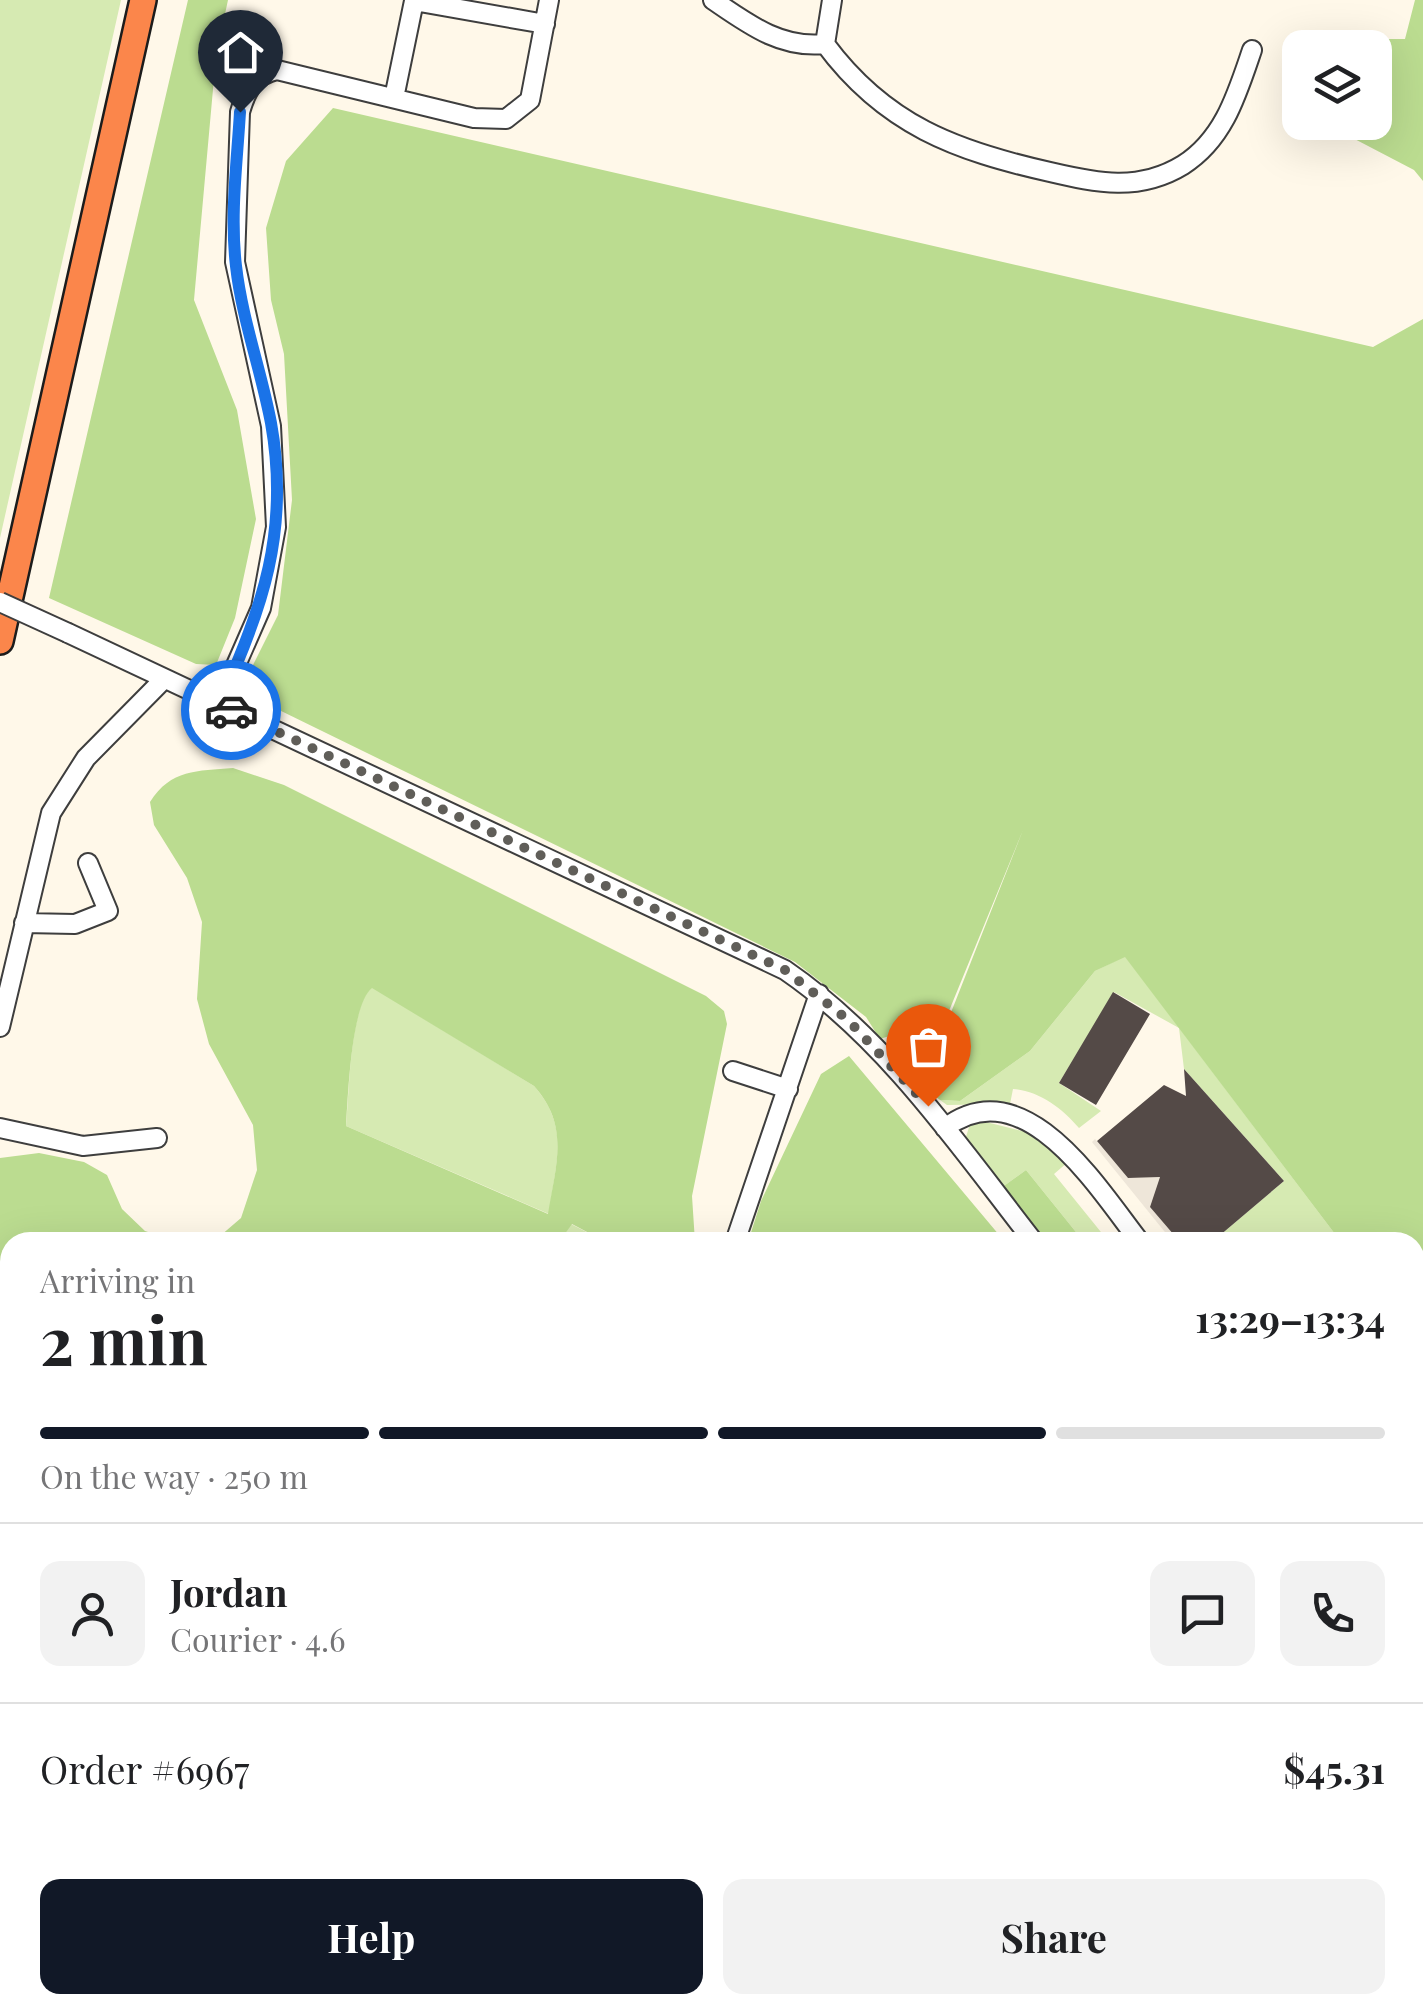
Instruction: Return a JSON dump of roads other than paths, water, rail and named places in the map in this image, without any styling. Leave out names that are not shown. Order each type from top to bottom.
[{"type":"highway","points":[[0,641],[142,0]]},
{"type":"street","points":[[219,704],[261,608],[276,527],[271,426],[235,262],[244,100],[254,82],[277,70],[486,120],[506,119],[530,100],[549,0]]},
{"type":"street","points":[[713,0],[782,41],[825,44]]},
{"type":"street","points":[[832,0],[825,44],[848,74],[881,104],[943,142],[978,156],[1112,185],[1168,173],[1209,144],[1227,118],[1252,50]]},
{"type":"street","points":[[394,98],[414,1],[545,24]]},
{"type":"street","points":[[0,602],[785,970],[820,994],[946,1128],[1026,1232]]},
{"type":"street","points":[[0,1027],[51,813],[86,758],[164,679]]},
{"type":"street","points":[[24,923],[75,924],[108,910],[88,863]]},
{"type":"street","points":[[738,1232],[820,994]]},
{"type":"street","points":[[732,1071],[788,1089]]},
{"type":"street","points":[[946,1128],[964,1115],[994,1113],[1013,1115],[1042,1129],[1066,1149],[1132,1232]]},
{"type":"street","points":[[0,1128],[82,1146],[156,1138]]}]
